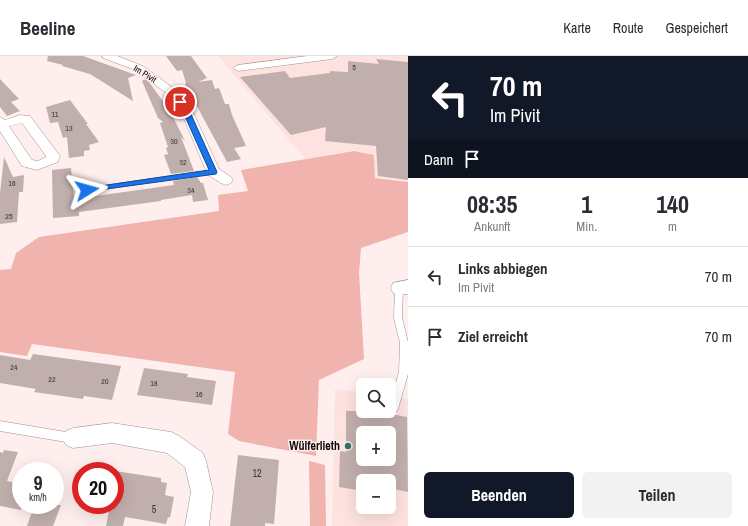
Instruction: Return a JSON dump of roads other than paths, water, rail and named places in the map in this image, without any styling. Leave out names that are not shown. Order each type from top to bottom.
[{"type":"street","name":"Im Pivit","points":[[108,56],[139,68],[173,93],[187,112],[213,172]]},
{"type":"street","points":[[238,68],[332,56]]},
{"type":"street","points":[[213,172],[226,180]]},
{"type":"street","points":[[73,438],[112,433],[170,443],[195,461],[202,492],[197,526]]},
{"type":"lane","points":[[87,190],[213,172]]},
{"type":"lane","points":[[396,399],[404,372],[404,344],[398,318],[404,288]]},
{"type":"lane","points":[[0,426],[73,438]]},
{"type":"place","name":"Wülferlieth","points":[[348,446]]}]
